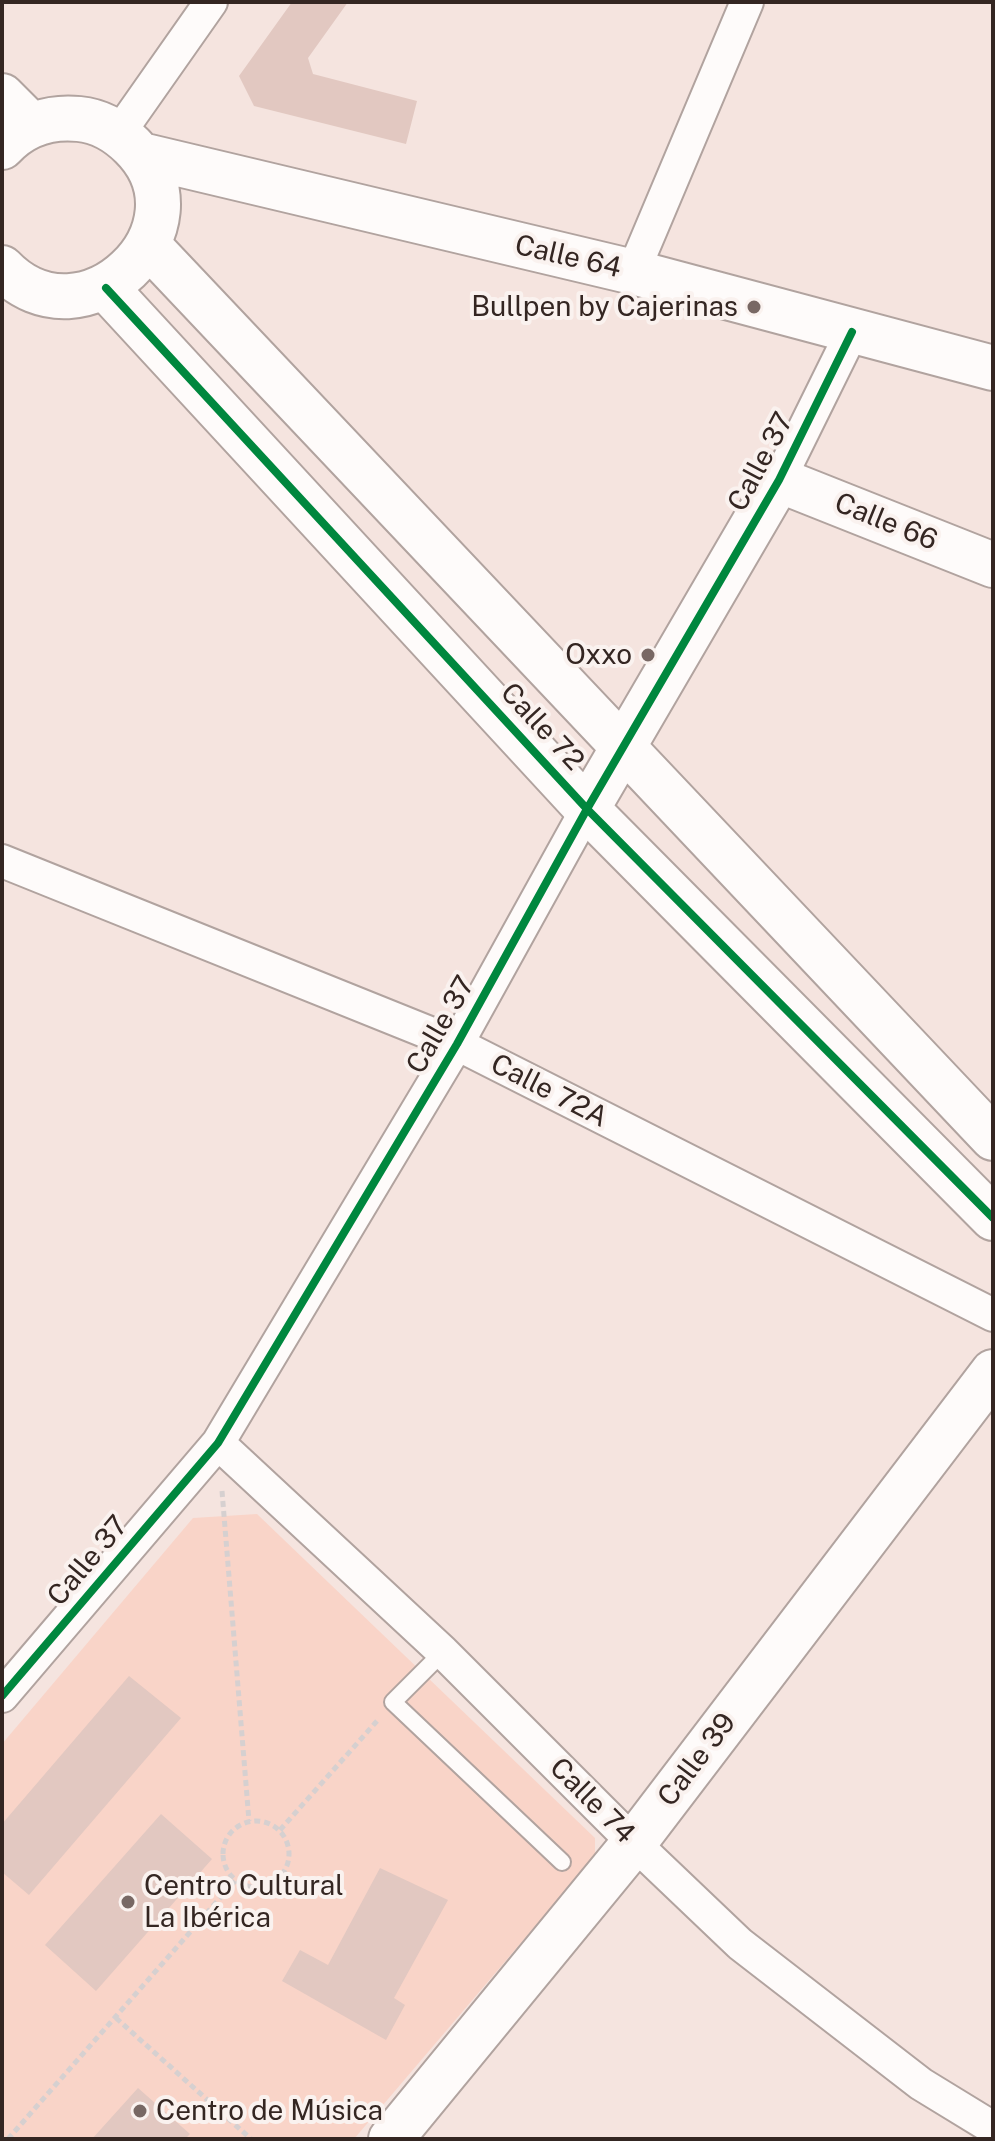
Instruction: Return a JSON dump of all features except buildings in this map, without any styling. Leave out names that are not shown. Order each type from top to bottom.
[{"type":"street","points":[[9,282],[50,294],[78,296],[106,288],[131,270],[148,245],[156,223],[157,199],[152,176],[130,144],[211,2]]},
{"type":"street","points":[[633,272],[747,2]]},
{"type":"street","name":"Calle 64","points":[[12,123],[60,117],[91,120],[130,144],[633,272],[993,368]]},
{"type":"street","name":"Calle 72","points":[[148,245],[993,1138]]},
{"type":"street","name":"Calle 72","points":[[106,288],[587,809],[993,1218]]},
{"type":"street","name":"Calle 37","points":[[2,1696],[218,1443],[457,1044],[587,809],[779,480],[852,332]]},
{"type":"street","name":"Calle 66","points":[[779,480],[993,565]]},
{"type":"street","name":"Calle 72A","points":[[2,861],[457,1044],[993,1315]]},
{"type":"street","name":"Calle 39","points":[[391,2139],[634,1843],[993,1372]]},
{"type":"street","name":"Calle 74","points":[[218,1443],[443,1652],[740,1944],[921,2084],[993,2128]]},
{"type":"lane","points":[[443,1652],[393,1702],[562,1862]]},
{"type":"path","points":[[218,1443],[249,1821]]},
{"type":"path","points":[[279,1830],[393,1702]]},
{"type":"path","points":[[249,1821],[270,1824],[279,1830],[289,1850],[285,1872],[267,1886],[256,1888],[245,1887],[235,1881],[228,1873],[222,1852],[230,1832],[249,1821]]},
{"type":"path","points":[[8,2139],[235,1881]]},
{"type":"path","points":[[116,2018],[251,2139]]},
{"type":"shaded area","points":[[257,1514],[595,1838],[595,1856],[354,2139],[2,2139],[2,1744],[193,1518]]},
{"type":"cycle path","points":[[106,288],[587,809],[993,1218]]},
{"type":"cycle path","points":[[2,1696],[218,1443],[457,1044],[587,809],[779,480],[852,332]]},
{"type":"place","name":"Bullpen by Cajerinas","points":[[754,307]]},
{"type":"place","name":"Oxxo","points":[[648,655]]},
{"type":"place","name":"Centro Cultural La Ibérica","points":[[128,1902]]},
{"type":"place","name":"Centro de Música","points":[[140,2111]]}]
